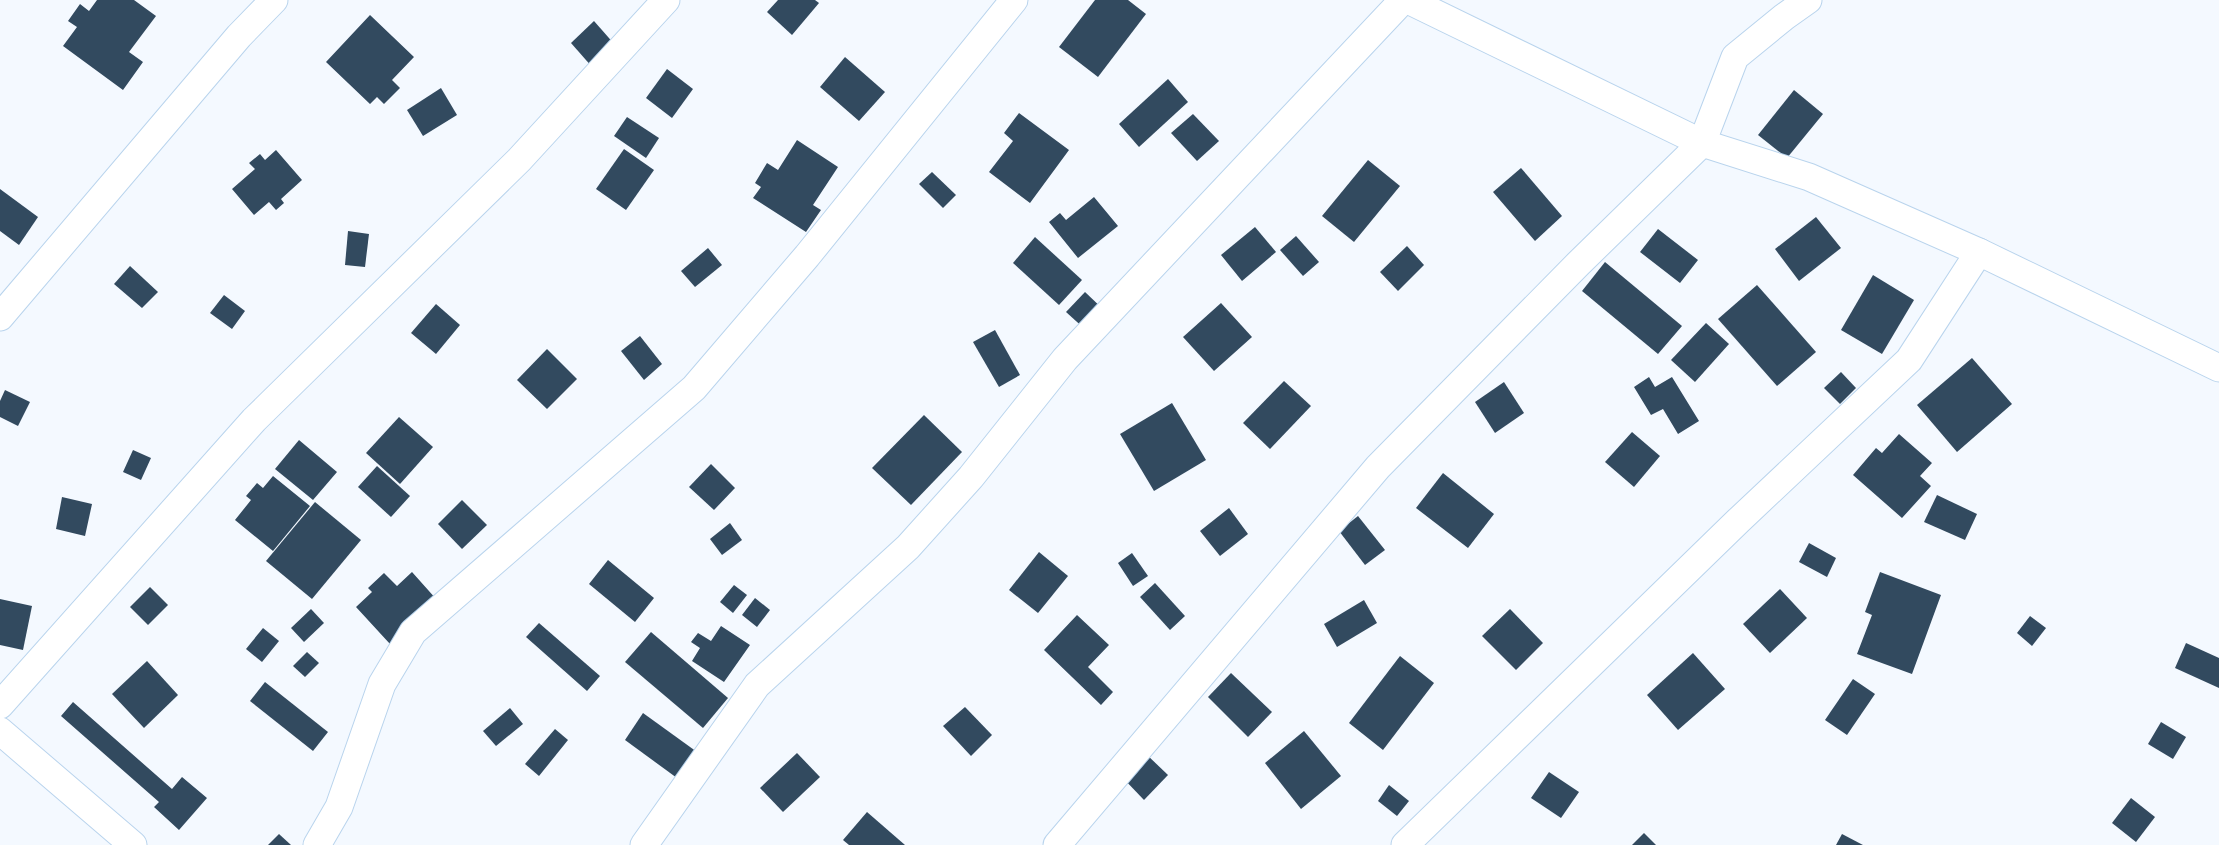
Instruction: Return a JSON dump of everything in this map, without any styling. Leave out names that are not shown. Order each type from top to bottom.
[{"type":"street","points":[[0,317],[239,36],[274,0]]},
{"type":"street","points":[[0,705],[254,420],[519,160],[666,0]]},
{"type":"street","points":[[316,845],[339,807],[382,684],[413,632],[694,388],[807,256],[1014,0]]},
{"type":"street","points":[[644,845],[757,685],[908,547],[971,477],[1065,359],[1406,0],[1702,143],[1809,177],[1979,252],[2219,368]]},
{"type":"street","points":[[1057,845],[1378,467],[1578,264],[1702,143],[1735,57],[1808,0]]},
{"type":"street","points":[[1405,845],[1738,521],[1909,360],[1979,252]]},
{"type":"street","points":[[0,731],[133,845]]},
{"type":"building","points":[[97,0],[134,0],[156,16],[129,52],[143,62],[123,90],[63,46],[77,27],[68,21],[80,4],[89,11]]},
{"type":"building","points":[[778,0],[815,0],[819,3],[792,35],[767,12]]},
{"type":"building","points":[[1095,0],[1128,0],[1146,14],[1098,77],[1059,47]]},
{"type":"building","points":[[370,15],[414,57],[392,80],[400,88],[384,104],[377,97],[370,104],[326,62]]},
{"type":"building","points":[[594,21],[616,46],[593,68],[571,43]]},
{"type":"building","points":[[845,57],[885,92],[859,121],[820,87]]},
{"type":"building","points":[[667,69],[693,89],[672,118],[646,98]]},
{"type":"building","points":[[1168,79],[1188,102],[1139,147],[1119,124]]},
{"type":"building","points":[[441,88],[457,115],[423,136],[407,110]]},
{"type":"building","points":[[1794,90],[1823,114],[1787,158],[1758,135]]},
{"type":"building","points":[[1019,113],[1069,150],[1030,203],[989,172],[1013,141],[1004,133]]},
{"type":"building","points":[[1193,114],[1219,141],[1197,161],[1171,133]]},
{"type":"building","points":[[627,117],[659,138],[646,158],[614,136]]},
{"type":"building","points":[[797,140],[838,167],[813,205],[821,210],[806,232],[753,198],[761,187],[755,183],[767,163],[778,170]]},
{"type":"building","points":[[624,149],[654,170],[626,210],[596,189]]},
{"type":"building","points":[[276,150],[302,180],[281,199],[284,203],[276,210],[269,202],[254,215],[232,189],[255,169],[249,163],[260,154],[265,160]]},
{"type":"building","points":[[1368,160],[1400,186],[1354,242],[1322,216]]},
{"type":"building","points":[[1521,168],[1562,216],[1535,241],[1493,192]]},
{"type":"building","points":[[932,172],[956,195],[943,208],[919,184]]},
{"type":"building","points":[[0,189],[38,217],[19,245],[0,231]]},
{"type":"building","points":[[1094,197],[1118,226],[1078,258],[1049,222],[1060,213],[1066,220]]},
{"type":"building","points":[[1816,217],[1841,248],[1799,281],[1775,249]]},
{"type":"building","points":[[1255,227],[1276,252],[1242,281],[1221,255]]},
{"type":"building","points":[[1658,229],[1698,260],[1680,283],[1640,252]]},
{"type":"building","points":[[348,231],[369,234],[365,267],[345,265]]},
{"type":"building","points":[[1296,236],[1319,262],[1303,276],[1280,250]]},
{"type":"building","points":[[1035,237],[1082,280],[1059,305],[1013,263]]},
{"type":"building","points":[[1407,246],[1424,265],[1398,291],[1380,272]]},
{"type":"building","points":[[708,248],[722,265],[695,287],[681,271]]},
{"type":"building","points":[[1605,262],[1682,326],[1658,354],[1582,291]]},
{"type":"building","points":[[130,266],[158,292],[142,308],[114,284]]},
{"type":"building","points":[[1873,275],[1914,300],[1882,354],[1841,330]]},
{"type":"building","points":[[1757,285],[1816,352],[1777,386],[1718,319]]},
{"type":"building","points":[[1085,292],[1105,311],[1087,331],[1066,312]]},
{"type":"building","points":[[224,295],[245,311],[232,329],[210,313]]},
{"type":"building","points":[[1221,303],[1252,337],[1214,371],[1183,337]]},
{"type":"building","points":[[436,304],[460,325],[436,354],[411,333]]},
{"type":"building","points":[[1706,323],[1729,344],[1695,382],[1671,360]]},
{"type":"building","points":[[995,330],[1020,375],[999,387],[973,342]]},
{"type":"building","points":[[640,336],[662,364],[644,380],[621,351]]},
{"type":"building","points":[[547,349],[577,379],[547,409],[517,380]]},
{"type":"building","points":[[1972,358],[2012,404],[1957,452],[1917,405]]},
{"type":"building","points":[[1841,372],[1856,388],[1840,404],[1824,388]]},
{"type":"building","points":[[1649,377],[1655,387],[1672,377],[1699,421],[1678,434],[1663,409],[1651,415],[1634,387]]},
{"type":"building","points":[[1284,381],[1311,406],[1270,449],[1243,423]]},
{"type":"building","points":[[1504,382],[1524,413],[1495,433],[1475,402]]},
{"type":"building","points":[[5,390],[30,402],[18,426],[0,417],[0,401]]},
{"type":"building","points":[[1172,403],[1206,460],[1154,491],[1120,434]]},
{"type":"building","points":[[924,415],[962,452],[911,505],[872,468]]},
{"type":"building","points":[[399,417],[433,447],[400,484],[366,453]]},
{"type":"building","points":[[1632,432],[1660,456],[1634,487],[1605,462]]},
{"type":"building","points":[[1899,434],[1932,463],[1920,476],[1931,486],[1902,518],[1853,475],[1876,448],[1882,453]]},
{"type":"building","points":[[299,440],[337,472],[313,500],[275,469]]},
{"type":"building","points":[[133,450],[151,458],[141,480],[123,472]]},
{"type":"building","points":[[711,464],[735,488],[714,510],[689,487]]},
{"type":"building","points":[[377,466],[410,496],[391,517],[358,487]]},
{"type":"building","points":[[1443,473],[1494,514],[1468,548],[1416,508]]},
{"type":"building","points":[[273,476],[310,506],[273,551],[235,520],[251,500],[246,496],[257,483],[263,488]]},
{"type":"building","points":[[1937,495],[1977,514],[1965,540],[1924,522]]},
{"type":"building","points":[[62,497],[92,504],[85,536],[56,529]]},
{"type":"building","points":[[462,500],[487,525],[462,549],[438,524]]},
{"type":"building","points":[[315,502],[361,540],[312,599],[266,561]]},
{"type":"building","points":[[1229,508],[1248,534],[1220,556],[1200,531]]},
{"type":"building","points":[[1358,516],[1385,550],[1365,565],[1339,531]]},
{"type":"building","points":[[730,523],[742,540],[722,555],[710,539]]},
{"type":"building","points":[[1809,543],[1836,558],[1827,577],[1799,562]]},
{"type":"building","points":[[1039,552],[1068,576],[1038,613],[1009,590]]},
{"type":"building","points":[[1132,553],[1148,576],[1133,586],[1118,563]]},
{"type":"building","points":[[608,560],[654,598],[635,622],[589,584]]},
{"type":"building","points":[[412,572],[437,600],[390,644],[356,607],[372,592],[368,588],[384,573],[397,586]]},
{"type":"building","points":[[1880,572],[1941,595],[1912,674],[1857,654],[1872,615],[1865,612]]},
{"type":"building","points":[[1155,583],[1185,616],[1170,630],[1140,597]]},
{"type":"building","points":[[734,585],[747,595],[733,613],[720,602]]},
{"type":"building","points":[[150,587],[168,605],[148,625],[130,607]]},
{"type":"building","points":[[1780,589],[1807,618],[1770,653],[1743,624]]},
{"type":"building","points":[[755,598],[770,610],[757,627],[742,615]]},
{"type":"building","points":[[0,599],[32,606],[23,650],[0,645]]},
{"type":"building","points":[[1364,600],[1377,623],[1337,647],[1324,624]]},
{"type":"building","points":[[311,609],[324,623],[304,642],[291,628]]},
{"type":"building","points":[[1510,609],[1543,643],[1516,670],[1482,636]]},
{"type":"building","points":[[1077,615],[1109,645],[1088,667],[1113,692],[1101,705],[1044,650]]},
{"type":"building","points":[[2030,616],[2046,628],[2032,646],[2017,633]]},
{"type":"building","points":[[539,623],[600,676],[587,691],[526,637]]},
{"type":"building","points":[[721,626],[750,645],[724,682],[692,661],[700,648],[691,642],[698,633],[711,641]]},
{"type":"building","points":[[263,628],[279,641],[262,662],[246,649]]},
{"type":"building","points":[[651,632],[728,698],[703,728],[625,662]]},
{"type":"building","points":[[2186,643],[2219,658],[2219,688],[2175,668]]},
{"type":"building","points":[[307,652],[319,663],[305,677],[293,666]]},
{"type":"building","points":[[1693,653],[1725,689],[1678,730],[1647,695]]},
{"type":"building","points":[[1400,656],[1434,683],[1383,750],[1349,723]]},
{"type":"building","points":[[147,661],[178,695],[144,728],[112,694]]},
{"type":"building","points":[[1231,673],[1272,712],[1248,737],[1208,697]]},
{"type":"building","points":[[1853,679],[1875,694],[1847,735],[1825,720]]},
{"type":"building","points":[[265,682],[328,732],[313,751],[250,701]]},
{"type":"building","points":[[73,702],[172,789],[182,777],[207,798],[179,830],[154,807],[159,802],[61,716]]},
{"type":"building","points":[[965,707],[992,735],[971,756],[943,726]]},
{"type":"building","points":[[510,708],[523,724],[496,746],[483,731]]},
{"type":"building","points":[[643,713],[697,752],[677,778],[625,740]]},
{"type":"building","points":[[2161,722],[2186,737],[2173,759],[2148,744]]},
{"type":"building","points":[[555,729],[568,740],[539,776],[525,764]]},
{"type":"building","points":[[1304,731],[1341,776],[1301,809],[1265,763]]},
{"type":"building","points":[[797,753],[820,777],[783,812],[760,788]]},
{"type":"building","points":[[1145,753],[1168,775],[1144,800],[1122,777]]},
{"type":"building","points":[[1549,772],[1579,792],[1561,818],[1531,798]]},
{"type":"building","points":[[1389,785],[1409,801],[1397,816],[1378,801]]},
{"type":"building","points":[[2131,798],[2155,817],[2136,842],[2112,823]]},
{"type":"building","points":[[867,812],[905,845],[849,845],[843,840]]},
{"type":"building","points":[[1644,833],[1656,845],[1632,845]]},
{"type":"building","points":[[279,834],[291,845],[268,845]]},
{"type":"building","points":[[1842,834],[1863,845],[1836,845]]}]
